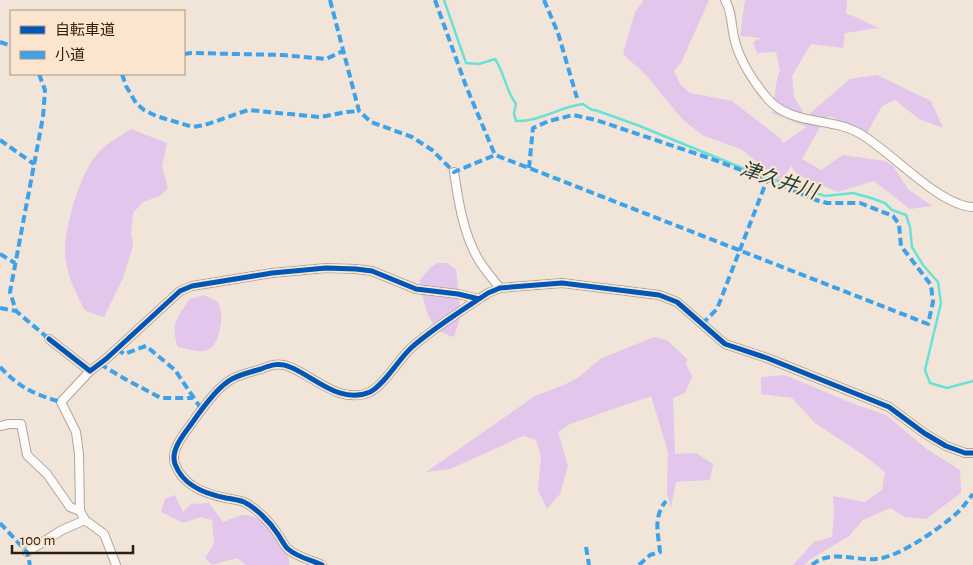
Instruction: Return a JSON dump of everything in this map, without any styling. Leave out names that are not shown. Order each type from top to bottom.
[{"type":"street","points":[[725,0],[731,14],[738,51],[764,94],[778,108],[812,121],[835,124],[859,133],[884,150],[939,194],[960,205],[973,206]]},
{"type":"street","points":[[454,172],[456,191],[469,240],[476,256],[500,288]]},
{"type":"street","points":[[116,565],[104,534],[85,520],[80,511],[79,454],[76,432],[61,402],[90,371],[106,359],[180,291],[192,286],[246,276],[326,268],[372,271],[416,289],[458,294],[479,299]]},
{"type":"street","points":[[322,565],[295,554],[286,548],[277,532],[264,518],[244,502],[209,494],[192,486],[175,464],[174,457],[180,441],[198,414],[223,386],[232,379],[271,365],[290,366],[327,388],[343,394],[359,395],[370,391],[379,385],[413,347],[479,299],[500,288],[562,283],[659,295],[677,302],[725,344],[767,358],[889,408],[946,446],[973,453]]},
{"type":"street","points":[[49,339],[90,371]]},
{"type":"street","points":[[0,426],[21,424],[27,455],[47,474],[70,507],[80,511]]},
{"type":"street","points":[[27,552],[62,530],[85,520]]},
{"type":"shaded area","points":[[644,0],[709,0],[681,63],[674,71],[680,84],[690,93],[732,101],[781,139],[783,143],[807,127],[772,113],[780,71],[776,52],[757,53],[753,42],[761,38],[740,36],[745,0],[847,0],[846,14],[879,28],[845,33],[843,48],[811,44],[792,76],[794,97],[806,117],[850,79],[877,75],[931,101],[943,128],[919,119],[895,100],[882,106],[867,133],[830,116],[824,120],[802,159],[821,170],[843,155],[885,161],[893,166],[908,189],[932,206],[910,209],[874,181],[838,192],[798,175],[791,166],[779,180],[741,149],[704,136],[683,120],[646,75],[623,54],[635,12]]},
{"type":"shaded area","points":[[131,129],[167,143],[162,166],[168,188],[160,196],[143,202],[133,213],[131,232],[133,246],[123,278],[104,317],[84,309],[71,281],[67,266],[65,258],[66,240],[75,198],[93,159],[107,145]]},
{"type":"shaded area","points":[[438,263],[447,263],[456,270],[461,315],[454,337],[445,334],[432,323],[419,281],[431,267]]},
{"type":"shaded area","points":[[204,295],[218,302],[221,311],[219,333],[216,341],[213,346],[204,351],[178,347],[175,327],[178,316],[190,299]]},
{"type":"shaded area","points":[[654,337],[667,340],[687,359],[686,364],[692,377],[685,393],[673,398],[675,454],[696,453],[713,464],[710,480],[676,482],[671,508],[667,493],[668,452],[651,396],[570,424],[558,432],[568,466],[560,494],[547,509],[538,490],[541,456],[536,440],[523,436],[450,469],[426,472],[535,396],[579,377],[600,359]]},
{"type":"shaded area","points":[[785,375],[849,402],[886,415],[928,450],[960,470],[961,493],[926,519],[905,517],[890,508],[863,520],[849,536],[809,560],[805,565],[793,565],[814,542],[832,537],[833,496],[865,502],[882,490],[885,472],[862,454],[815,423],[792,398],[761,394],[761,377]]},
{"type":"shaded area","points":[[175,495],[183,512],[191,504],[209,503],[223,522],[245,515],[260,520],[281,541],[289,558],[289,565],[246,565],[237,558],[212,565],[205,558],[214,544],[212,520],[200,517],[183,523],[161,512],[165,499]]},
{"type":"waterway","name":"津久井川","points":[[444,0],[466,63],[479,64],[495,59],[509,93],[516,104],[514,113],[516,121],[541,117],[583,104],[592,110],[637,125],[757,174],[825,196],[853,193],[885,203],[892,210],[906,215],[910,227],[912,247],[923,265],[938,282],[941,303],[925,370],[930,383],[947,388],[973,381]]},
{"type":"marked path","points":[[330,0],[359,111],[371,122],[412,137],[432,150],[454,172],[495,155],[928,324],[933,302],[931,285],[901,246],[899,224],[893,216],[860,203],[827,203],[816,200],[709,158],[596,120],[573,115],[549,121],[533,128],[529,168]]},
{"type":"marked path","points":[[435,0],[466,86],[495,155]]},
{"type":"marked path","points":[[544,0],[558,33],[577,98]]},
{"type":"marked path","points":[[0,42],[10,46]]},
{"type":"marked path","points":[[185,54],[282,55],[326,59],[343,51]]},
{"type":"marked path","points":[[39,75],[45,90],[43,117],[10,292],[16,311],[49,339]]},
{"type":"marked path","points":[[122,75],[126,86],[136,103],[144,110],[156,116],[193,127],[205,125],[248,110],[320,117],[359,111]]},
{"type":"marked path","points":[[0,140],[34,164]]},
{"type":"marked path","points":[[702,324],[717,309],[767,180]]},
{"type":"marked path","points":[[0,254],[15,263]]},
{"type":"marked path","points":[[0,308],[16,311]]},
{"type":"marked path","points":[[117,349],[124,354],[146,346],[175,370],[202,410]]},
{"type":"marked path","points":[[100,364],[161,398],[193,398]]},
{"type":"marked path","points":[[0,367],[14,380],[28,389],[61,402]]},
{"type":"marked path","points":[[812,565],[826,558],[876,559],[896,553],[942,526],[958,512],[973,494]]},
{"type":"marked path","points":[[639,565],[650,555],[660,552],[658,519],[659,513],[666,501]]},
{"type":"marked path","points":[[0,523],[27,552],[30,565]]},
{"type":"marked path","points":[[586,547],[589,565]]},
{"type":"cycle path","points":[[49,339],[90,371],[106,359],[180,291],[192,286],[272,273],[326,268],[372,271],[416,289],[458,294],[479,299]]},
{"type":"cycle path","points":[[322,565],[288,549],[271,524],[249,505],[244,502],[210,494],[196,488],[183,478],[174,459],[174,453],[182,437],[210,399],[227,382],[272,365],[279,364],[290,367],[328,388],[348,395],[370,392],[386,378],[406,353],[419,341],[448,319],[488,293],[500,288],[562,283],[659,295],[677,302],[725,344],[767,358],[889,407],[924,433],[946,446],[965,453],[973,453]]}]
